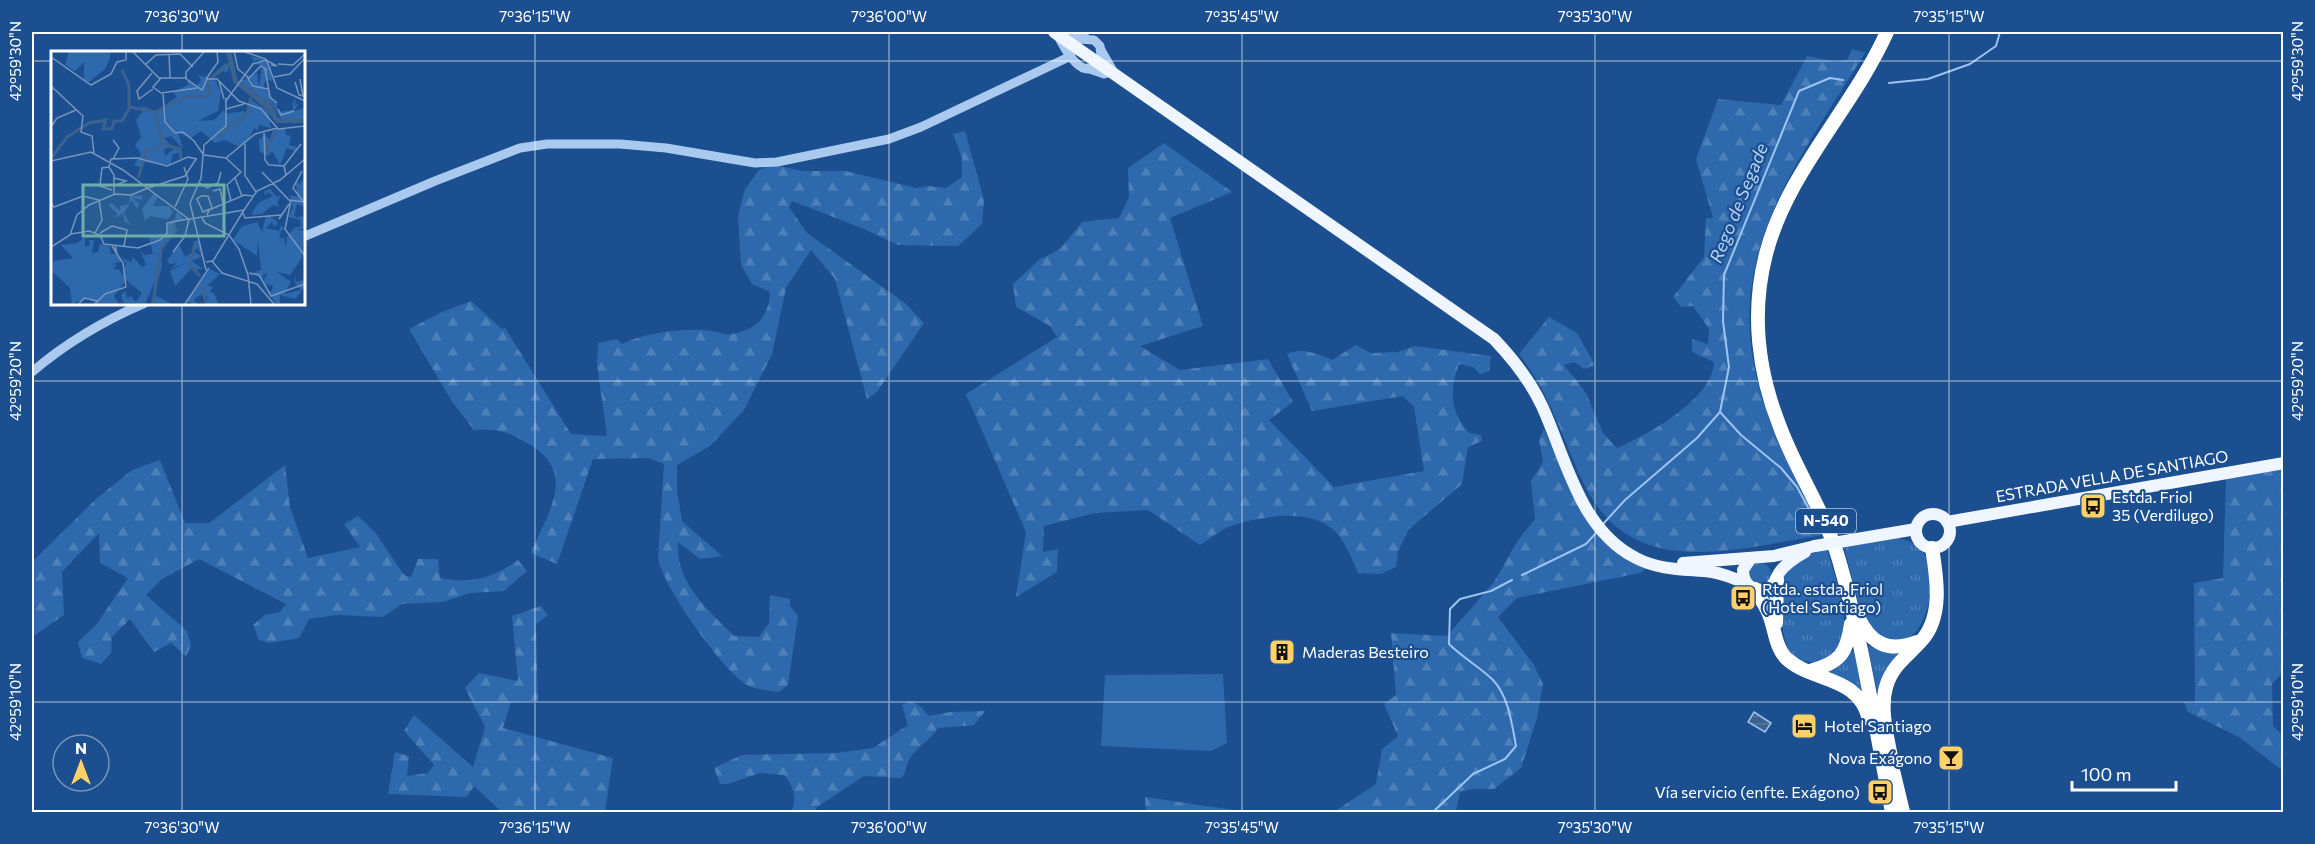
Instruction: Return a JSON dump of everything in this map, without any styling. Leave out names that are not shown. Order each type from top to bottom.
[{"type":"highway","name":"N-540","points":[[1887,32],[1778,219],[1766,254],[1759,294],[1758,348],[1768,392],[1780,429],[1824,516],[1852,609],[1888,769],[1903,813]]},
{"type":"highway","points":[[1888,769],[1883,706],[1886,686],[1894,668],[1921,641],[1932,626],[1937,592],[1932,548]]},
{"type":"highway","points":[[1777,637],[1778,577]]},
{"type":"highway","points":[[1751,586],[1766,607],[1780,652],[1786,659],[1796,666],[1831,679],[1861,701],[1868,713],[1888,769]]},
{"type":"highway","points":[[1852,609],[1864,630],[1877,644],[1903,647],[1921,641]]},
{"type":"highway","points":[[1810,671],[1830,665],[1843,654],[1849,639],[1852,609]]},
{"type":"highway","name":"N-540","points":[[1888,769],[1892,813]]},
{"type":"main road","points":[[1055,32],[1072,50],[1100,56],[1113,71],[1494,339],[1514,360],[1541,405],[1576,490],[1596,522],[1616,544],[1636,558],[1665,569],[1713,572],[1751,586],[1767,589],[1792,559],[1815,546]]},
{"type":"main road","name":"ESTRADA VELLA DE SANTIAGO","points":[[1765,556],[1916,529],[1919,521],[1927,515],[1936,515],[1947,522],[2283,464]]},
{"type":"main road","points":[[1596,522],[1624,543],[1662,560],[1689,564],[1765,556],[1775,563],[1778,577]]},
{"type":"main road","points":[[1916,529],[1919,541],[1932,548],[1941,546],[1948,538],[1947,522]]},
{"type":"main road","points":[[1751,558],[1743,570],[1751,586]]},
{"type":"street","points":[[1055,32],[1094,40],[1100,56],[1087,68]]},
{"type":"street","points":[[304,237],[445,176],[520,148],[547,144],[620,144],[666,148],[755,163],[777,162],[889,139],[921,128],[1072,50],[1085,38]]},
{"type":"street","points":[[1072,50],[1076,65],[1104,74],[1113,71]]},
{"type":"street","points":[[32,372],[57,350],[89,328],[143,304]]},
{"type":"green space","points":[[1852,49],[1865,53],[1789,177],[1770,219],[1756,262],[1750,307],[1752,354],[1765,406],[1785,455],[1824,535],[1721,551],[1688,552],[1656,547],[1628,535],[1603,513],[1582,480],[1539,384],[1519,354],[1549,317],[1577,333],[1595,365],[1584,369],[1574,362],[1564,365],[1586,393],[1603,433],[1617,448],[1644,435],[1691,402],[1711,376],[1714,362],[1692,352],[1692,339],[1708,344],[1709,329],[1693,306],[1681,307],[1673,297],[1704,257],[1706,218],[1713,218],[1696,159],[1718,99],[1781,105],[1807,56],[1837,62],[1847,60]]},
{"type":"green space","points":[[965,131],[984,200],[982,224],[958,246],[898,245],[792,201],[789,207],[807,233],[905,303],[924,323],[877,392],[867,399],[835,279],[811,250],[786,288],[772,354],[744,410],[710,446],[677,465],[677,491],[682,521],[722,556],[700,559],[678,542],[678,556],[688,582],[704,605],[734,636],[759,637],[769,623],[770,595],[790,599],[790,606],[798,616],[788,685],[779,692],[763,690],[747,685],[736,677],[709,646],[670,588],[658,558],[664,464],[648,458],[593,459],[557,564],[531,553],[555,493],[556,479],[552,467],[543,454],[514,436],[496,431],[474,430],[453,403],[409,329],[442,312],[471,301],[502,329],[505,328],[571,434],[607,436],[597,365],[598,343],[617,339],[622,344],[651,334],[684,330],[707,330],[731,334],[754,326],[764,315],[770,292],[752,284],[741,265],[738,216],[745,189],[759,170],[774,165],[803,171],[845,171],[916,188],[928,186],[946,188],[962,177],[962,158],[953,134]]},
{"type":"green space","points":[[1164,143],[1232,192],[1170,218],[1203,326],[1140,346],[1180,370],[1268,359],[1293,402],[1269,420],[1334,487],[1424,471],[1414,407],[1403,396],[1312,411],[1287,354],[1304,351],[1332,360],[1356,345],[1371,353],[1398,352],[1415,346],[1491,356],[1489,371],[1480,374],[1473,367],[1459,364],[1453,392],[1458,417],[1469,433],[1481,435],[1482,441],[1468,447],[1462,484],[1408,530],[1398,552],[1396,567],[1381,574],[1358,573],[1347,548],[1335,531],[1319,521],[1308,518],[1281,516],[1242,523],[1223,530],[1200,545],[1148,510],[1095,513],[1044,526],[1043,552],[1058,549],[1057,572],[1016,597],[1026,532],[966,394],[1057,337],[1050,326],[1016,307],[1013,284],[1039,260],[1060,249],[1082,222],[1119,218],[1129,197],[1128,168]]},
{"type":"green space","points":[[1544,429],[1571,493],[1589,522],[1655,563],[1640,573],[1517,598],[1498,617],[1534,665],[1543,684],[1537,718],[1521,768],[1494,789],[1473,789],[1460,792],[1456,812],[1317,812],[1335,811],[1376,784],[1382,749],[1398,736],[1384,704],[1396,695],[1391,633],[1447,636],[1494,582],[1518,540],[1535,519],[1531,481],[1543,462],[1539,440]]},
{"type":"green space","points":[[160,460],[185,523],[209,523],[285,465],[290,507],[308,558],[360,547],[344,524],[358,516],[375,532],[404,575],[411,577],[418,559],[438,559],[440,578],[452,580],[472,580],[490,576],[518,560],[527,571],[504,591],[470,593],[443,602],[402,604],[383,617],[337,615],[309,619],[299,638],[269,643],[259,640],[253,625],[265,615],[280,612],[286,604],[199,559],[162,579],[146,595],[187,631],[191,646],[186,656],[171,643],[154,652],[130,619],[112,637],[111,653],[101,664],[82,658],[78,642],[96,625],[128,578],[100,563],[99,533],[62,572],[64,615],[32,637],[32,562],[96,499],[132,470]]},
{"type":"green space","points":[[2283,469],[2283,672],[2272,684],[2273,726],[2283,736],[2283,771],[2239,737],[2188,712],[2184,702],[2195,703],[2194,583],[2223,578],[2226,479]]},
{"type":"green space","points":[[1898,538],[1920,548],[1925,555],[1929,564],[1931,588],[1926,614],[1921,625],[1903,640],[1878,638],[1861,612],[1844,547]]},
{"type":"green space","points":[[1827,549],[1840,594],[1844,627],[1841,641],[1834,653],[1821,661],[1810,662],[1792,654],[1788,647],[1782,627],[1781,591],[1785,574],[1793,564]]},
{"type":"green space","points":[[1760,563],[1768,566],[1771,574],[1768,582],[1760,585],[1752,582],[1749,574],[1752,566]]},
{"type":"green space","points":[[541,606],[548,615],[536,624],[538,701],[511,702],[503,728],[613,758],[605,812],[502,812],[474,786],[467,797],[388,794],[395,752],[409,756],[407,776],[428,773],[434,765],[404,731],[414,715],[473,767],[485,727],[465,688],[479,673],[518,681],[512,616]]},
{"type":"green space","points":[[1869,646],[1899,655],[1878,696],[1868,648]]},
{"type":"green space","points":[[1850,651],[1855,651],[1863,690],[1861,694],[1829,672]]},
{"type":"green space","points":[[1223,674],[1227,743],[1211,751],[1101,746],[1105,675]]},
{"type":"green space","points":[[911,701],[920,706],[929,716],[950,712],[985,711],[974,725],[938,728],[912,755],[901,778],[864,776],[817,807],[815,812],[791,812],[794,793],[784,775],[760,773],[728,784],[720,784],[714,768],[742,755],[836,753],[873,748],[908,725],[902,705]]},
{"type":"green space","points":[[1145,797],[1247,812],[1146,812]]},
{"type":"shaded area","points":[[1754,712],[1771,723],[1765,732],[1748,722]]},
{"type":"waterway","name":"Rego de Segade","points":[[1889,83],[1928,79],[1970,64],[1996,46],[2000,32]]},
{"type":"waterway","name":"Rego de Segade","points":[[1603,524],[1625,500],[1697,438],[1720,412],[1729,367],[1723,321],[1724,275],[1799,91],[1830,78],[1843,80]]},
{"type":"waterway","points":[[1720,412],[1741,435],[1781,468],[1797,487],[1817,524]]},
{"type":"waterway","points":[[1522,575],[1586,544],[1597,532]]},
{"type":"waterway","points":[[1433,812],[1473,774],[1505,759],[1516,746],[1509,712],[1498,687],[1488,675],[1449,644],[1450,609],[1460,599],[1491,591],[1512,580]]},
{"type":"place","name":"Estda. Friol 35 (Verdilugo)","points":[[2093,506]]},
{"type":"place","name":"Rtda. estda. Friol (Hotel Santiago)","points":[[1743,598]]},
{"type":"place","name":"Maderas Besteiro","points":[[1282,652]]},
{"type":"place","name":"Hotel Santiago","points":[[1804,726]]},
{"type":"place","name":"Nova Exágono","points":[[1951,758]]},
{"type":"place","name":"Vía servicio (enfte. Exágono)","points":[[1880,792]]}]
